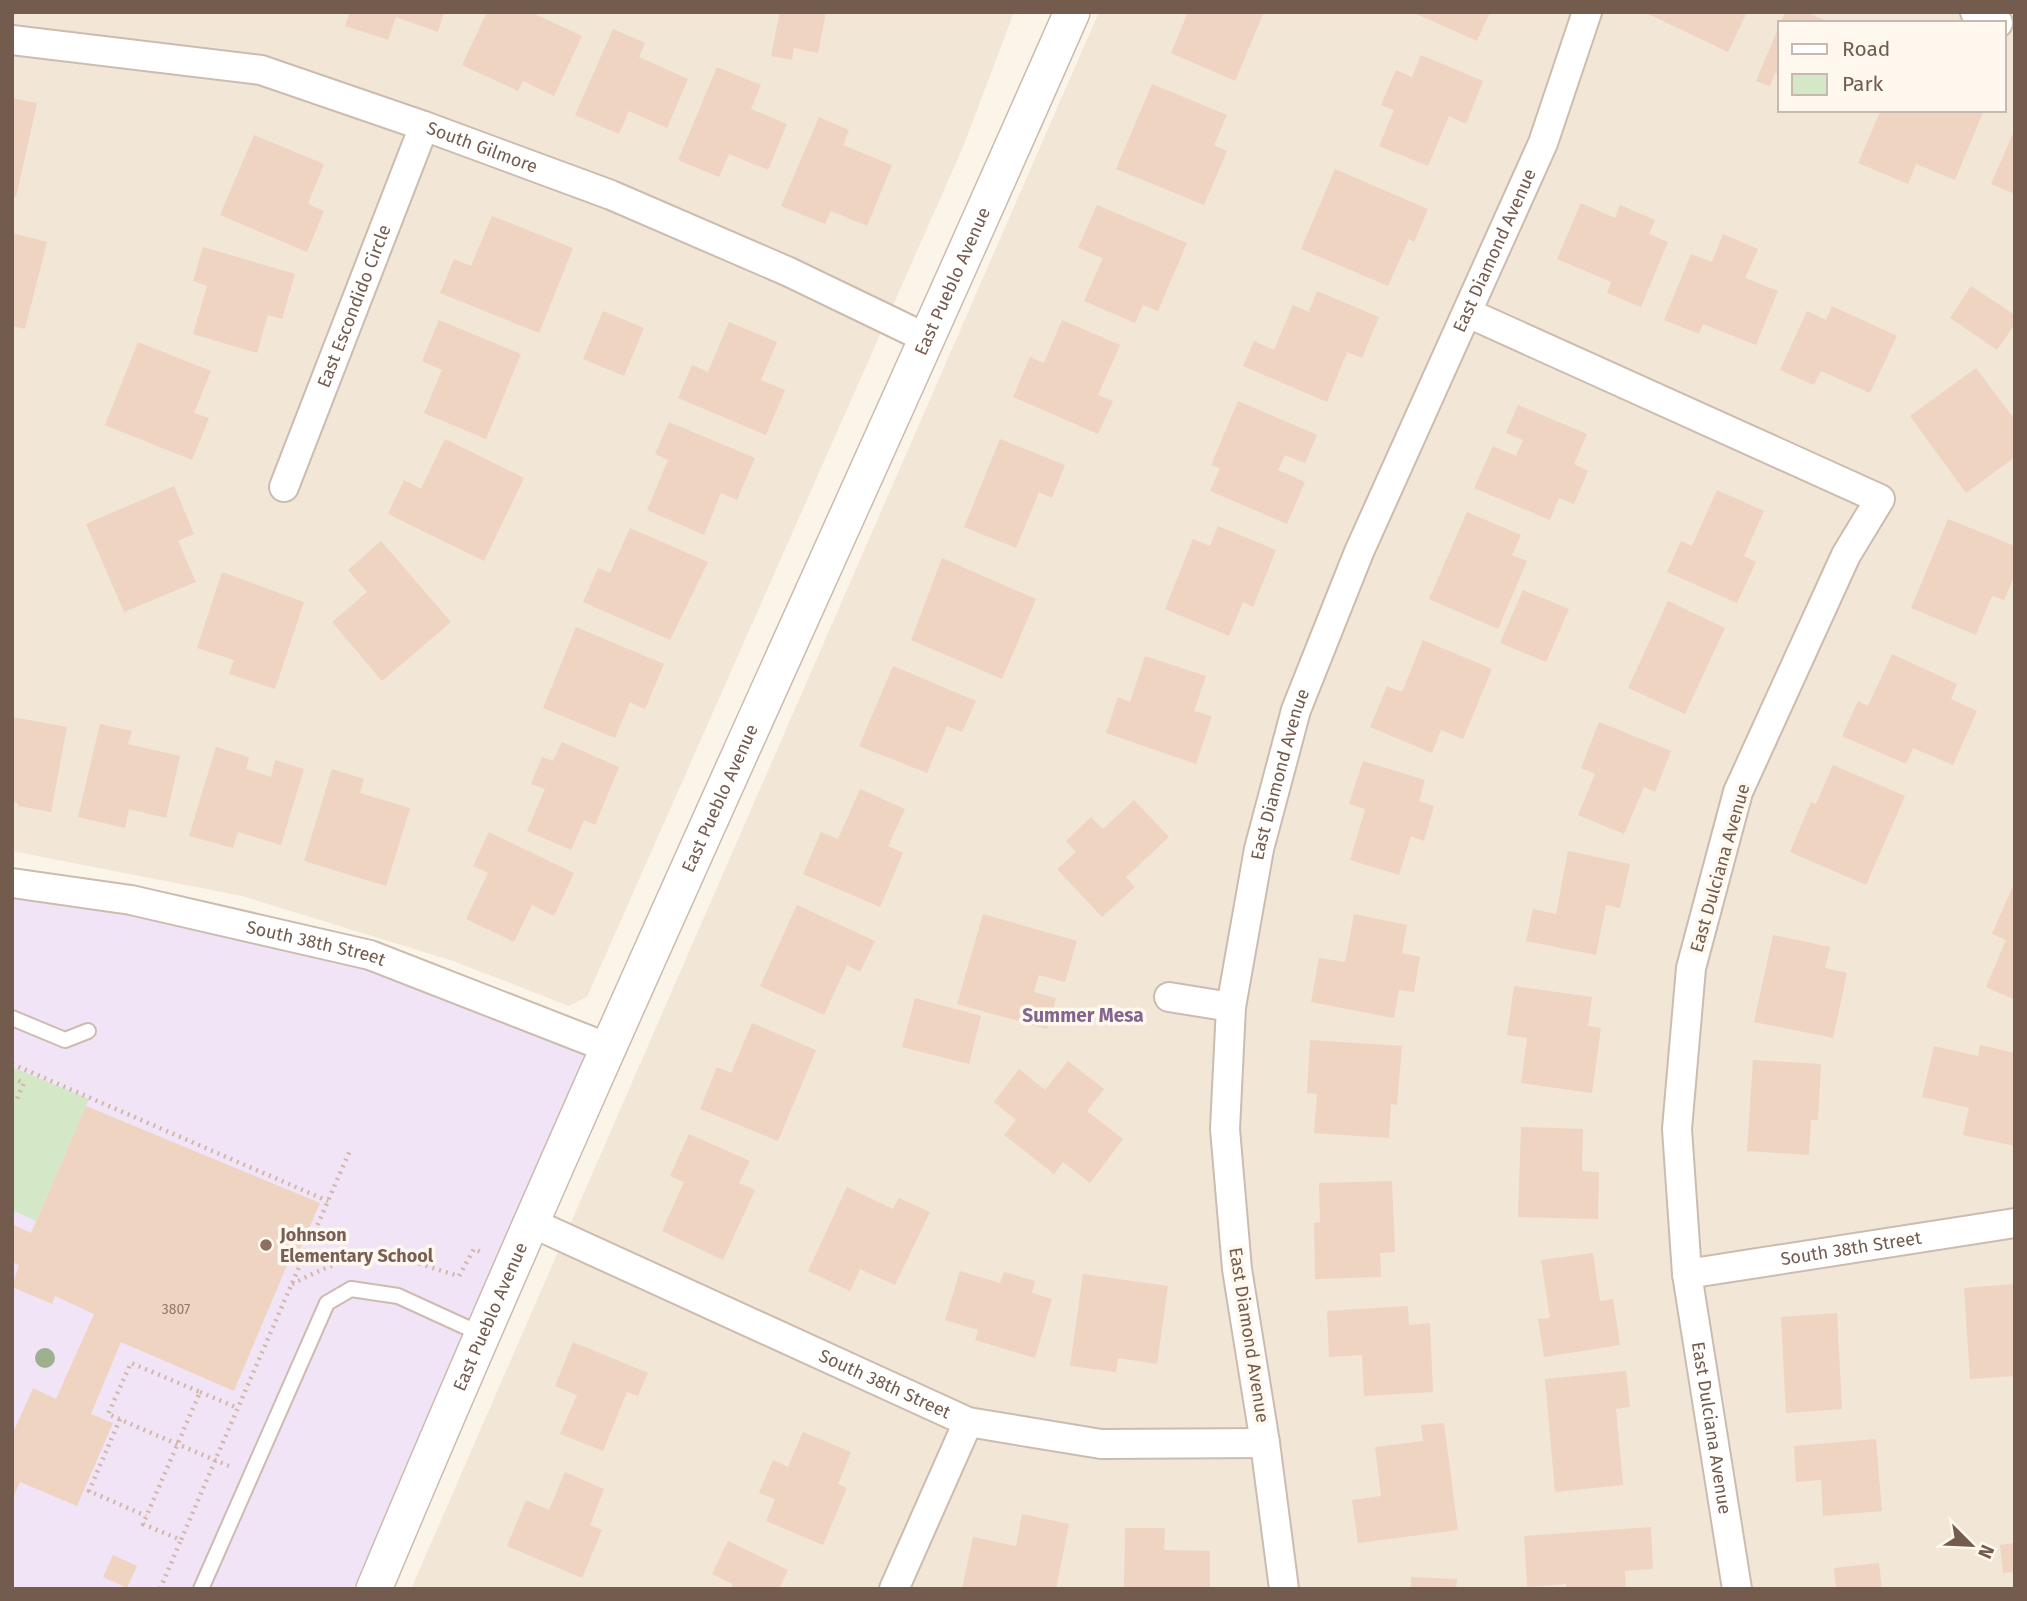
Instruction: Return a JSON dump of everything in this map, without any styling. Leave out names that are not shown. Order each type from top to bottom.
[{"type":"street","name":"East Pueblo Avenue","points":[[374,1589],[606,1047],[928,339],[1072,12]]},
{"type":"street","name":"East Diamond Avenue","points":[[1284,1589],[1265,1443],[1237,1269],[1225,1129],[1231,1007],[1259,849],[1296,710],[1359,552],[1543,144],[1587,12]]},
{"type":"street","points":[[1975,12],[1994,21]]},
{"type":"street","name":"South Gilmore","points":[[12,40],[261,70],[611,195],[789,272],[928,339]]},
{"type":"street","name":"East Escondido Circle","points":[[284,487],[424,126]]},
{"type":"street","name":"East Dulciana Avenue","points":[[1468,313],[1880,499],[1846,555],[1738,792],[1691,968],[1677,1129],[1687,1274],[1737,1589]]},
{"type":"street","name":"South 38th Street","points":[[12,883],[131,900],[370,955],[606,1047]]},
{"type":"street","points":[[1169,996],[1231,1007]]},
{"type":"street","name":"South 38th Street","points":[[530,1222],[968,1422],[1101,1444],[1265,1443]]},
{"type":"street","name":"South 38th Street","points":[[1687,1274],[2015,1223]]},
{"type":"street","points":[[894,1589],[968,1422]]},
{"type":"lane","points":[[12,1018],[65,1040],[88,1031]]},
{"type":"lane","points":[[201,1589],[327,1303],[351,1289],[398,1296],[481,1334]]},
{"type":"path","points":[[12,1063],[328,1201]]},
{"type":"path","points":[[12,1078],[24,1083],[15,1104]]},
{"type":"path","points":[[160,1589],[351,1148]]},
{"type":"path","points":[[292,1284],[328,1266],[362,1256],[393,1257],[459,1276],[474,1249],[510,1267]]},
{"type":"path","points":[[238,1408],[131,1363],[108,1414],[251,1476]]},
{"type":"path","points":[[181,1540],[143,1524],[200,1392]]},
{"type":"path","points":[[120,1419],[89,1491],[146,1516]]},
{"type":"shaded area","points":[[12,12],[1014,12],[963,147],[587,997],[569,1006],[453,961],[242,896],[12,851]]},
{"type":"shaded area","points":[[1099,12],[2015,12],[2015,1589],[411,1589]]},
{"type":"shaded area","name":"Johnson Elementary School","points":[[12,881],[370,955],[606,1047],[374,1589],[12,1589]]},
{"type":"green space","points":[[12,1067],[89,1099],[36,1221],[12,1210]]},
{"type":"building","points":[[350,12],[444,12],[438,32],[396,17],[388,40],[345,26]]},
{"type":"building","points":[[487,12],[530,12],[582,36],[554,96],[523,81],[518,91],[462,65]]},
{"type":"building","points":[[780,12],[826,12],[818,53],[794,48],[792,60],[771,56]]},
{"type":"building","points":[[1188,12],[1264,12],[1235,81],[1171,53]]},
{"type":"building","points":[[1412,12],[1490,12],[1477,41]]},
{"type":"building","points":[[1644,12],[1747,12],[1728,52]]},
{"type":"building","points":[[1785,12],[1806,12],[1826,21],[1782,21]]},
{"type":"building","points":[[613,29],[645,43],[639,57],[688,79],[667,128],[629,111],[619,134],[575,115]]},
{"type":"building","points":[[1778,29],[1778,74],[1775,73],[1770,86],[1756,81]]},
{"type":"building","points":[[1421,55],[1483,81],[1466,124],[1449,116],[1428,166],[1379,146],[1394,110],[1381,105],[1396,70],[1412,77]]},
{"type":"building","points":[[717,67],[761,85],[751,109],[787,124],[768,170],[729,154],[719,177],[678,160]]},
{"type":"building","points":[[1152,84],[1227,115],[1214,145],[1227,151],[1204,205],[1116,169]]},
{"type":"building","points":[[12,98],[37,103],[16,197],[12,196]]},
{"type":"building","points":[[1880,112],[1983,112],[1955,180],[1916,164],[1908,184],[1858,163]]},
{"type":"building","points":[[819,117],[849,130],[843,145],[892,165],[867,226],[831,211],[825,224],[781,206]]},
{"type":"building","points":[[2015,129],[2015,194],[1991,184]]},
{"type":"building","points":[[254,135],[324,164],[308,204],[324,211],[307,252],[220,215]]},
{"type":"building","points":[[1335,169],[1428,209],[1414,242],[1409,239],[1388,286],[1301,249]]},
{"type":"building","points":[[1581,203],[1615,218],[1620,205],[1655,220],[1649,234],[1668,242],[1641,307],[1607,293],[1611,282],[1557,259]]},
{"type":"building","points":[[1097,205],[1187,243],[1158,311],[1143,305],[1135,323],[1084,301],[1103,258],[1078,248]]},
{"type":"building","points":[[492,216],[573,248],[539,333],[440,293],[454,259],[471,266]]},
{"type":"building","points":[[12,233],[47,242],[25,329],[12,326]]},
{"type":"building","points":[[1723,234],[1758,249],[1745,278],[1778,291],[1756,345],[1703,324],[1699,334],[1664,320],[1691,254],[1712,262]]},
{"type":"building","points":[[203,247],[295,274],[282,319],[268,315],[257,353],[193,334],[207,286],[193,281]]},
{"type":"building","points":[[1971,286],[2015,315],[2015,324],[1997,350],[1950,318]]},
{"type":"building","points":[[1317,291],[1379,317],[1362,358],[1347,352],[1327,402],[1243,366],[1254,341],[1274,350],[1293,305],[1309,312]]},
{"type":"building","points":[[1832,306],[1897,336],[1870,393],[1821,371],[1814,385],[1780,370],[1807,311],[1826,320]]},
{"type":"building","points":[[603,311],[644,328],[624,376],[583,359]]},
{"type":"building","points":[[439,320],[521,354],[486,439],[424,413],[442,370],[422,361]]},
{"type":"building","points":[[1062,320],[1120,345],[1098,395],[1113,401],[1098,434],[1013,397],[1030,357],[1044,363]]},
{"type":"building","points":[[729,322],[777,342],[761,380],[785,390],[766,435],[678,398],[692,365],[708,372]]},
{"type":"building","points":[[138,342],[211,371],[194,413],[209,418],[192,460],[105,425]]},
{"type":"building","points":[[1976,368],[2015,420],[2015,457],[1966,493],[1910,416]]},
{"type":"building","points":[[1238,401],[1317,435],[1305,463],[1285,455],[1278,470],[1305,482],[1287,524],[1210,491],[1220,468],[1211,465]]},
{"type":"building","points":[[1518,405],[1587,434],[1574,464],[1588,471],[1574,504],[1559,498],[1550,520],[1474,488],[1493,446],[1516,456],[1523,440],[1506,433]]},
{"type":"building","points":[[669,422],[755,458],[737,500],[721,493],[704,535],[647,510],[668,460],[655,454]]},
{"type":"building","points":[[445,439],[524,478],[484,561],[388,514],[404,480],[421,489]]},
{"type":"building","points":[[1000,439],[1065,465],[1052,498],[1039,492],[1016,548],[964,527]]},
{"type":"building","points":[[174,486],[194,534],[178,541],[196,582],[124,612],[86,524]]},
{"type":"building","points":[[1717,490],[1764,511],[1744,556],[1756,562],[1737,603],[1667,572],[1681,541],[1692,546]]},
{"type":"building","points":[[1467,512],[1521,535],[1512,555],[1527,561],[1498,629],[1429,599]]},
{"type":"building","points":[[1948,519],[2015,546],[2015,575],[2004,600],[1992,596],[1976,635],[1911,608]]},
{"type":"building","points":[[1218,526],[1276,550],[1253,607],[1243,602],[1229,636],[1165,609],[1193,539],[1210,546]]},
{"type":"building","points":[[630,528],[708,562],[670,640],[583,602],[598,568],[610,573]]},
{"type":"building","points":[[381,541],[451,622],[382,681],[332,622],[367,592],[348,570]]},
{"type":"building","points":[[942,558],[1036,599],[1002,679],[911,640]]},
{"type":"building","points":[[222,572],[304,602],[275,689],[229,674],[234,660],[197,648]]},
{"type":"building","points":[[1523,590],[1569,609],[1546,662],[1500,643]]},
{"type":"building","points":[[1668,601],[1725,628],[1685,714],[1628,688]]},
{"type":"building","points":[[576,627],[664,664],[645,709],[630,702],[615,738],[543,708]]},
{"type":"building","points":[[1423,640],[1492,669],[1463,739],[1441,730],[1432,753],[1370,727],[1387,686],[1402,692]]},
{"type":"building","points":[[1892,654],[1957,684],[1951,699],[1977,711],[1953,765],[1913,748],[1906,764],[1842,736],[1858,701],[1868,706]]},
{"type":"building","points":[[1145,656],[1206,676],[1194,711],[1212,716],[1196,764],[1106,733],[1118,697],[1130,702]]},
{"type":"building","points":[[893,666],[976,701],[962,732],[947,726],[927,773],[859,746]]},
{"type":"building","points":[[12,717],[67,727],[51,812],[18,806],[18,803],[12,802]]},
{"type":"building","points":[[1599,722],[1671,751],[1655,792],[1644,787],[1624,834],[1578,815],[1595,774],[1581,768]]},
{"type":"building","points":[[100,724],[132,731],[128,744],[180,756],[166,818],[129,809],[125,828],[78,817]]},
{"type":"building","points":[[562,742],[619,767],[595,825],[584,820],[571,850],[527,831],[545,789],[531,784],[542,757],[553,761]]},
{"type":"building","points":[[216,747],[249,757],[246,769],[271,777],[275,760],[304,769],[281,845],[238,832],[233,848],[189,836]]},
{"type":"building","points":[[1363,761],[1425,780],[1419,801],[1434,806],[1424,841],[1411,836],[1399,875],[1350,860],[1365,809],[1349,804]]},
{"type":"building","points":[[1833,765],[1905,796],[1866,885],[1790,852],[1811,802],[1816,804]]},
{"type":"building","points":[[332,769],[364,779],[360,793],[410,808],[386,886],[304,861]]},
{"type":"building","points":[[860,789],[905,809],[888,846],[903,853],[880,907],[803,874],[821,832],[838,839]]},
{"type":"building","points":[[1134,800],[1169,837],[1126,877],[1135,887],[1102,917],[1057,869],[1076,852],[1066,841],[1091,817],[1103,829]]},
{"type":"building","points":[[489,832],[574,873],[554,916],[532,905],[514,942],[466,919],[488,873],[473,866]]},
{"type":"building","points":[[1568,851],[1630,864],[1620,908],[1606,905],[1596,955],[1526,941],[1533,909],[1556,914]]},
{"type":"building","points":[[2012,888],[2015,889],[2015,1000],[1986,987],[2006,940],[1992,934]]},
{"type":"building","points":[[797,905],[875,941],[860,972],[847,965],[824,1015],[760,986]]},
{"type":"building","points":[[983,914],[1077,941],[1065,982],[1039,975],[1034,992],[1056,998],[1047,1029],[957,1004]]},
{"type":"building","points":[[1354,914],[1407,925],[1402,953],[1420,957],[1414,992],[1399,990],[1394,1018],[1311,1002],[1319,958],[1345,962]]},
{"type":"building","points":[[1773,935],[1830,947],[1825,968],[1847,973],[1833,1038],[1754,1022]]},
{"type":"building","points":[[1514,986],[1592,997],[1588,1026],[1601,1028],[1592,1093],[1521,1083],[1527,1038],[1507,1035]]},
{"type":"building","points":[[915,998],[981,1016],[969,1064],[902,1047]]},
{"type":"building","points":[[752,1023],[816,1050],[778,1141],[700,1109],[717,1067],[731,1073]]},
{"type":"building","points":[[1310,1040],[1402,1046],[1397,1105],[1391,1104],[1389,1138],[1314,1133],[1317,1094],[1307,1093]]},
{"type":"building","points":[[1980,1045],[2015,1053],[2015,1146],[1963,1135],[1969,1108],[1922,1097],[1934,1046],[1978,1056]]},
{"type":"building","points":[[1753,1060],[1821,1064],[1818,1120],[1811,1120],[1809,1155],[1747,1151]]},
{"type":"building","points":[[1068,1061],[1104,1089],[1087,1111],[1123,1139],[1090,1183],[1063,1162],[1054,1174],[1004,1135],[1016,1120],[994,1102],[1019,1069],[1045,1090]]},
{"type":"building","points":[[86,1106],[320,1203],[293,1265],[288,1263],[234,1391],[121,1342],[91,1414],[113,1423],[77,1506],[20,1482],[12,1500],[12,1435],[33,1388],[56,1399],[94,1314],[55,1296],[52,1304],[12,1287],[19,1265],[12,1262],[12,1224],[31,1233]]},
{"type":"building","points":[[1521,1127],[1583,1129],[1582,1171],[1599,1172],[1598,1219],[1518,1217]]},
{"type":"building","points":[[689,1134],[750,1161],[739,1183],[755,1190],[723,1260],[662,1231],[684,1182],[670,1176]]},
{"type":"building","points":[[1392,1181],[1395,1252],[1380,1253],[1381,1277],[1315,1279],[1314,1223],[1320,1222],[1319,1183]]},
{"type":"building","points":[[847,1187],[893,1209],[899,1198],[930,1212],[895,1285],[860,1269],[850,1291],[808,1271]]},
{"type":"building","points":[[1593,1253],[1600,1301],[1613,1299],[1620,1345],[1544,1357],[1538,1319],[1550,1318],[1541,1260]]},
{"type":"building","points":[[960,1271],[1000,1283],[1004,1272],[1035,1281],[1032,1293],[1052,1299],[1035,1358],[975,1340],[978,1330],[945,1320]]},
{"type":"building","points":[[1083,1274],[1168,1286],[1157,1364],[1118,1358],[1116,1372],[1070,1366]]},
{"type":"building","points":[[2015,1284],[2015,1376],[1970,1379],[1964,1288]]},
{"type":"building","points":[[1408,1306],[1409,1325],[1430,1323],[1433,1392],[1364,1396],[1362,1355],[1329,1357],[1327,1311]]},
{"type":"building","points":[[1837,1313],[1842,1409],[1786,1413],[1781,1317]]},
{"type":"building","points":[[573,1342],[648,1373],[638,1396],[627,1392],[603,1451],[560,1434],[577,1395],[555,1386]]},
{"type":"building","points":[[1626,1371],[1630,1407],[1616,1409],[1623,1485],[1555,1492],[1545,1379]]},
{"type":"building","points":[[1444,1423],[1458,1530],[1358,1543],[1352,1500],[1381,1496],[1375,1447],[1423,1441],[1421,1425]]},
{"type":"building","points":[[803,1432],[851,1452],[838,1484],[847,1488],[823,1545],[766,1521],[775,1499],[759,1493],[773,1460],[788,1467]]},
{"type":"building","points":[[1876,1439],[1882,1511],[1823,1516],[1821,1480],[1796,1482],[1794,1446]]},
{"type":"building","points":[[565,1472],[604,1489],[590,1525],[602,1530],[582,1578],[507,1546],[526,1500],[549,1510]]},
{"type":"building","points":[[1022,1514],[1069,1524],[1056,1589],[962,1589],[973,1537],[1016,1546]]},
{"type":"building","points":[[1651,1527],[1653,1569],[1625,1571],[1626,1589],[1566,1589],[1566,1584],[1527,1587],[1524,1536]]},
{"type":"building","points":[[1125,1528],[1165,1528],[1164,1550],[1210,1551],[1210,1589],[1124,1589]]},
{"type":"building","points":[[728,1541],[788,1570],[779,1589],[731,1589],[733,1584],[712,1574]]},
{"type":"building","points":[[2015,1543],[2015,1572],[2003,1573],[2000,1545]]},
{"type":"building","points":[[113,1555],[137,1566],[127,1588],[103,1577]]},
{"type":"building","points":[[1879,1563],[1882,1589],[1836,1589],[1834,1568]]},
{"type":"building","points":[[1411,1577],[1457,1579],[1456,1589],[1411,1589]]},
{"type":"place","name":"Johnson Elementary School","points":[[266,1245]]},
{"type":"district","name":"Summer Mesa","points":[[1083,1015]]}]
